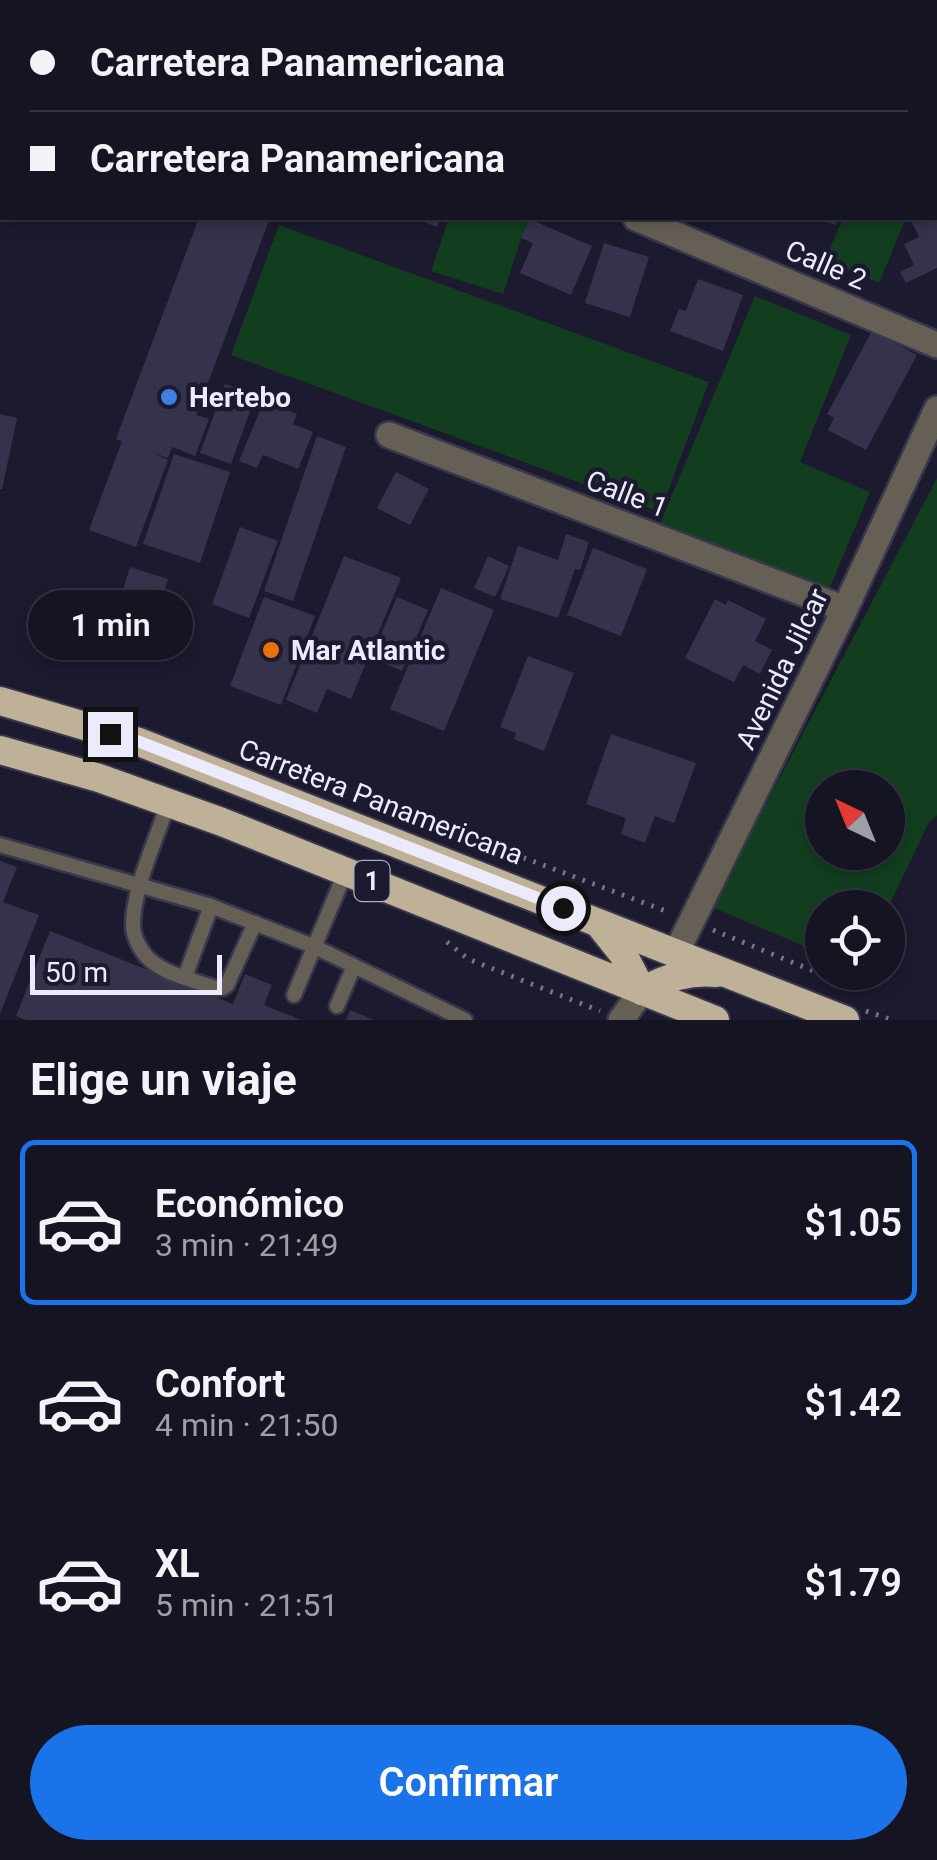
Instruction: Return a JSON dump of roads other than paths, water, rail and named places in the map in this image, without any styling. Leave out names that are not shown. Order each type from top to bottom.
[{"type":"highway","name":"Carretera Panamericana","points":[[0,702],[140,742],[845,1020]]},
{"type":"highway","name":"1","points":[[0,750],[99,778],[346,870],[715,1020]]},
{"type":"highway","points":[[597,922],[622,954],[642,991],[684,974],[728,974]]},
{"type":"street","name":"Calle 2","points":[[641,220],[937,345]]},
{"type":"street","name":"Avenida Jilcar","points":[[676,953],[937,409]]},
{"type":"street","name":"Calle 1","points":[[389,434],[844,609]]},
{"type":"street","points":[[621,1020],[642,991]]},
{"type":"lane","points":[[168,803],[140,884],[132,929],[148,959],[163,969],[223,988],[255,923]]},
{"type":"lane","points":[[0,845],[210,906],[313,946],[464,1020]]},
{"type":"lane","points":[[294,994],[346,870]]},
{"type":"lane","points":[[185,977],[210,906]]},
{"type":"lane","points":[[337,1006],[354,966]]},
{"type":"place","name":"Hertebo","points":[[169,397]]},
{"type":"place","name":"Mar Atlantic","points":[[271,650]]}]
